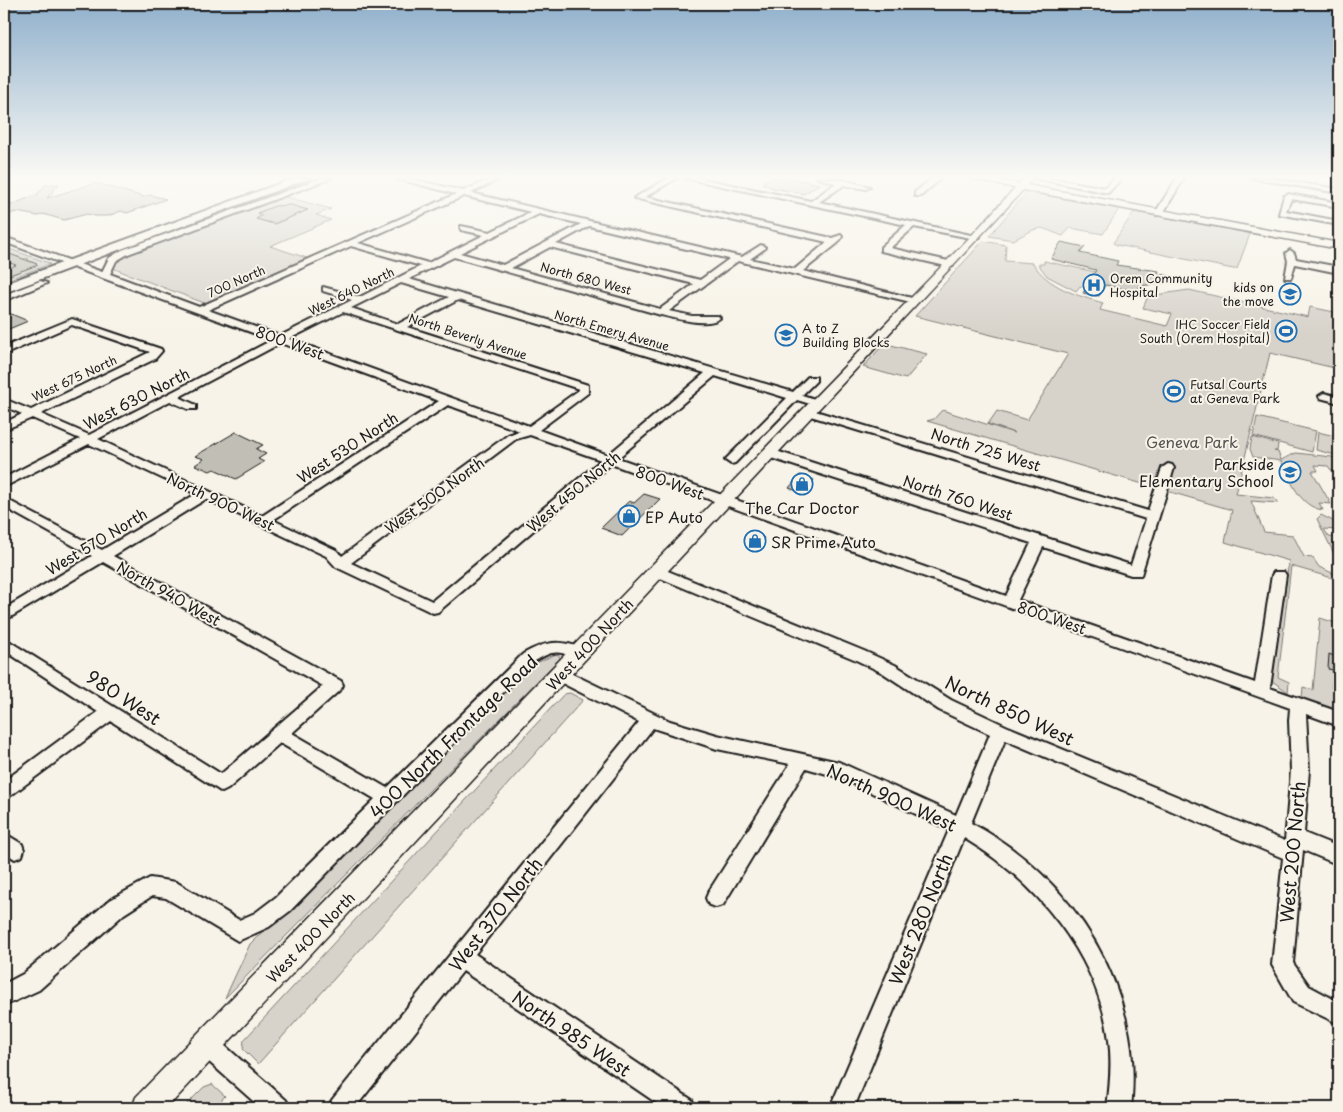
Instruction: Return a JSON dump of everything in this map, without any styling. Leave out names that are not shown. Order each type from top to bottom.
[{"type":"highway","points":[[4,289],[166,230]]},
{"type":"main road","name":"West 400 North","points":[[147,1108],[983,230]]},
{"type":"main road","points":[[1251,230],[1339,246]]},
{"type":"street","points":[[105,275],[112,260],[125,252],[186,230]]},
{"type":"street","name":"700 North","points":[[202,309],[383,230]]},
{"type":"street","points":[[472,230],[492,235]]},
{"type":"street","name":"West 640 North","points":[[282,339],[502,230]]},
{"type":"street","points":[[504,268],[575,230]]},
{"type":"street","points":[[617,230],[915,300]]},
{"type":"street","points":[[797,230],[838,238],[797,272]]},
{"type":"street","points":[[905,230],[884,249],[950,264]]},
{"type":"street","points":[[941,230],[976,237]]},
{"type":"street","name":"800 West","points":[[6,241],[202,309],[724,501],[1339,719]]},
{"type":"street","points":[[351,244],[430,266]]},
{"type":"street","points":[[548,244],[701,283]]},
{"type":"street","points":[[661,312],[701,283],[761,247]]},
{"type":"street","name":"North 680 West","points":[[453,254],[661,312],[692,319],[715,318]]},
{"type":"street","points":[[1288,276],[1291,257],[1339,270]]},
{"type":"street","name":"North Emery Avenue","points":[[401,280],[794,396],[813,407]]},
{"type":"street","points":[[4,298],[43,283]]},
{"type":"street","points":[[326,289],[361,300]]},
{"type":"street","points":[[399,327],[456,297]]},
{"type":"street","name":"North Beverly Avenue","points":[[343,309],[584,387]]},
{"type":"street","name":"West 675 North","points":[[4,351],[72,322],[104,335],[122,337],[157,351],[156,354],[4,426]]},
{"type":"street","name":"West 630 North","points":[[4,483],[282,339]]},
{"type":"street","name":"West 450 North","points":[[433,608],[712,373]]},
{"type":"street","points":[[731,460],[812,379]]},
{"type":"street","name":"West 500 North","points":[[341,564],[512,437],[530,431],[584,391],[584,387]]},
{"type":"street","points":[[1324,396],[1339,400]]},
{"type":"street","points":[[170,398],[192,407]]},
{"type":"street","name":"West 530 North","points":[[263,521],[448,400]]},
{"type":"street","name":"North 900 West","points":[[4,402],[33,413],[331,553],[341,564],[433,608]]},
{"type":"street","name":"North 725 West","points":[[813,407],[1153,516]]},
{"type":"street","name":"North 760 West","points":[[769,453],[1136,572],[1153,516]]},
{"type":"street","points":[[1153,516],[1168,468]]},
{"type":"street","name":"West 570 North","points":[[4,616],[205,494]]},
{"type":"street","name":"North 940 West","points":[[4,502],[335,685],[279,734]]},
{"type":"street","points":[[1010,602],[1039,541]]},
{"type":"street","name":"North 850 West","points":[[658,572],[859,654],[889,669],[945,705],[1000,731],[1294,846],[1339,856]]},
{"type":"street","points":[[1262,692],[1279,575]]},
{"type":"street","name":"980 West","points":[[4,643],[222,784],[279,734]]},
{"type":"street","name":"400 North Frontage Road","points":[[4,995],[30,982],[117,907],[150,887],[169,889],[238,931],[262,920],[336,850],[528,658],[551,646],[563,646],[579,653]]},
{"type":"street","name":"North 900 West","points":[[560,674],[650,720],[712,741],[773,752],[833,768],[959,825],[988,842],[1028,873],[1049,894],[1079,934],[1092,957],[1113,1009],[1119,1040],[1122,1072],[1119,1108]]},
{"type":"street","name":"West 200 North","points":[[1299,705],[1297,721],[1300,770],[1282,965],[1300,994],[1339,1013]]},
{"type":"street","points":[[4,790],[111,712]]},
{"type":"street","name":"West 370 North","points":[[340,1108],[650,720]]},
{"type":"street","name":"West 280 North","points":[[842,1108],[1000,731]]},
{"type":"street","points":[[279,734],[387,797]]},
{"type":"street","points":[[716,898],[802,760]]},
{"type":"street","name":"North 985 West","points":[[461,957],[684,1108]]},
{"type":"street","points":[[207,1045],[278,1108]]},
{"type":"green space","points":[[194,230],[308,230],[270,246],[310,259],[207,304],[112,268],[118,259]]},
{"type":"green space","points":[[994,230],[1033,230],[1013,240],[989,236]]},
{"type":"green space","points":[[1047,230],[1068,230],[1063,236]]},
{"type":"green space","points":[[1080,230],[1106,230],[1103,234]]},
{"type":"green space","points":[[1122,230],[1237,230],[1249,232],[1250,234],[1237,269],[1113,243]]},
{"type":"green space","name":"Geneva Park","points":[[983,241],[1006,245],[1005,261],[1033,263],[1046,278],[1055,284],[1074,294],[1103,303],[1100,310],[1167,326],[1172,314],[1143,308],[1148,296],[1189,290],[1308,317],[1310,307],[1339,313],[1339,369],[1270,353],[1236,494],[1274,498],[1278,503],[1251,501],[1264,532],[1293,535],[1304,557],[1313,558],[1319,567],[1339,576],[1339,580],[1291,566],[1278,677],[1289,682],[1288,692],[1272,681],[1289,561],[1225,542],[1232,510],[927,421],[934,419],[942,410],[1014,433],[988,424],[997,411],[1027,420],[1068,354],[915,316]]},
{"type":"green space","points":[[4,247],[50,264],[4,281],[4,277],[37,264],[27,260],[29,259],[27,258],[4,266],[21,258],[8,256],[9,254],[4,252]]},
{"type":"green space","points":[[1044,261],[1095,272],[1086,287],[1080,286],[1076,291],[1047,276],[1038,264],[1044,264]]},
{"type":"green space","points":[[884,344],[927,354],[906,379],[863,367]]},
{"type":"green space","points":[[1257,417],[1316,431],[1312,452],[1253,436]]},
{"type":"green space","points":[[1318,432],[1339,437],[1339,456],[1316,450]]},
{"type":"green space","points":[[1252,437],[1278,444],[1277,451],[1274,451],[1278,452],[1281,460],[1296,453],[1332,457],[1339,460],[1339,471],[1331,470],[1328,466],[1315,465],[1318,471],[1312,471],[1331,504],[1319,503],[1323,510],[1308,504],[1297,492],[1281,461],[1253,457],[1250,449]]},
{"type":"green space","points":[[1321,515],[1333,521],[1337,530],[1324,529],[1329,537],[1339,538],[1339,564],[1317,519]]},
{"type":"green space","points":[[1320,618],[1339,624],[1339,711],[1302,698],[1303,687],[1313,690]]},
{"type":"green space","points":[[558,653],[560,658],[225,998],[250,944],[532,665]]},
{"type":"green space","points":[[570,693],[583,700],[258,1064],[243,1049],[244,1040],[564,694]]},
{"type":"green space","points":[[212,1084],[225,1096],[214,1108],[183,1108],[204,1087]]},
{"type":"building","name":"Orem Community Hospital","points":[[1061,242],[1085,247],[1080,253],[1118,261],[1116,265],[1159,271],[1158,273],[1184,280],[1140,286],[1135,291],[1105,285],[1099,296],[1083,293],[1096,270],[1051,259]]},
{"type":"building","points":[[4,252],[38,265],[4,277],[4,270],[16,265],[4,261]]},
{"type":"building","points":[[4,311],[28,321],[4,331]]},
{"type":"building","points":[[236,432],[263,445],[256,449],[266,454],[258,459],[264,462],[236,479],[214,469],[210,471],[195,465],[204,459],[195,456]]},
{"type":"building","name":"The Car Doctor","points":[[800,475],[814,480],[803,493],[789,488]]},
{"type":"building","name":"EP Auto","points":[[644,494],[660,499],[622,536],[601,528],[629,501],[634,503]]},
{"type":"building","name":"SR Prime Auto","points":[[754,534],[764,538],[755,548],[745,544]]},
{"type":"building","points":[[1329,654],[1339,658],[1339,690],[1332,688],[1333,670],[1328,669]]},
{"type":"place","name":"Orem Community Hospital","points":[[1094,285]]},
{"type":"place","name":"kids on the move","points":[[1290,294]]},
{"type":"place","name":"IHC Soccer Field South (Orem Hospital)","points":[[1286,331]]},
{"type":"place","name":"A to Z Building Blocks","points":[[786,335]]},
{"type":"place","name":"Futsal Courts at Geneva Park","points":[[1174,391]]},
{"type":"place","name":"Parkside Elementary School","points":[[1290,472]]},
{"type":"place","name":"The Car Doctor","points":[[802,484]]},
{"type":"place","name":"EP Auto","points":[[629,516]]},
{"type":"place","name":"SR Prime Auto","points":[[755,541]]}]
